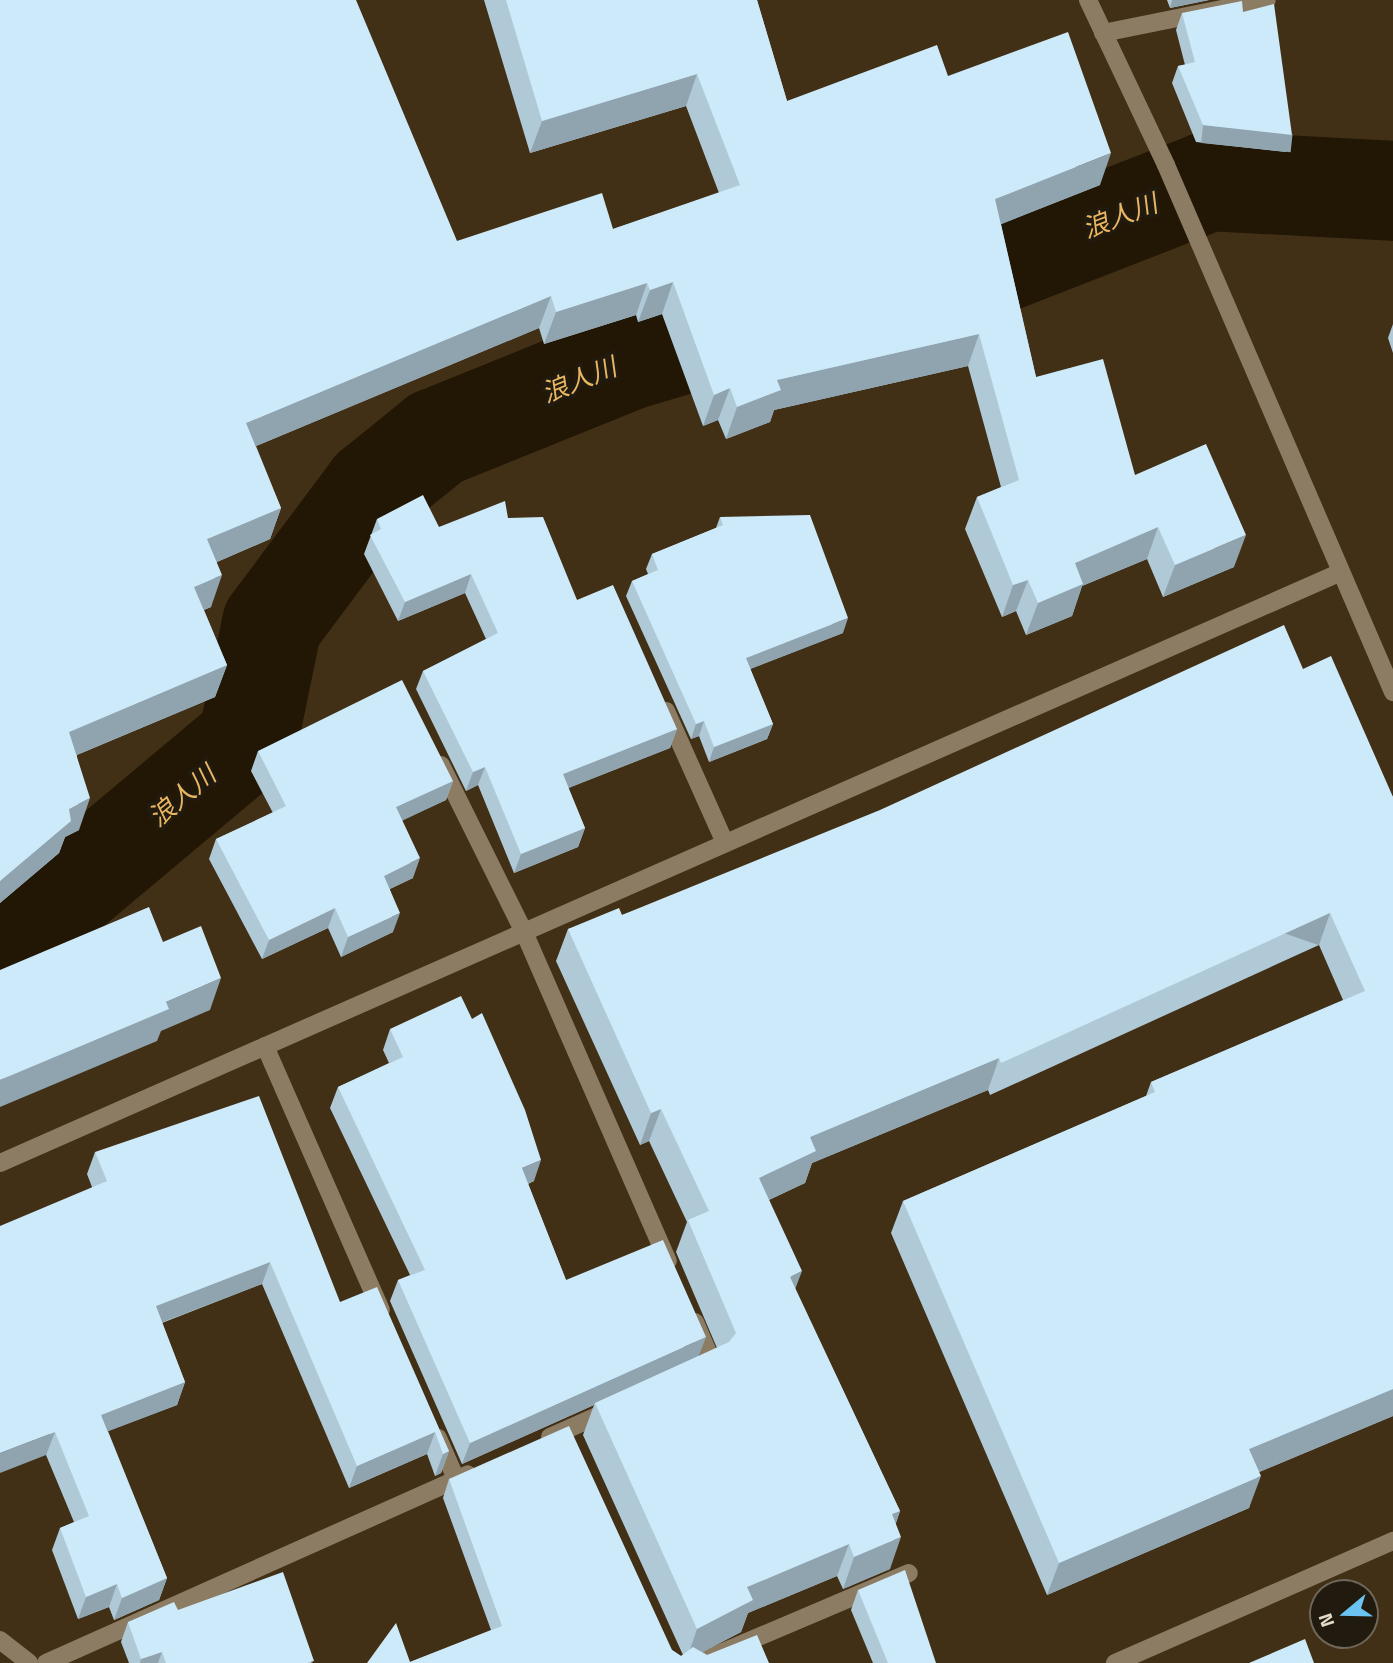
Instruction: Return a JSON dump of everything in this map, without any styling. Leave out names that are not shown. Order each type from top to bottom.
[{"type":"street","points":[[1087,0],[1166,165],[1393,692]]},
{"type":"street","points":[[1103,33],[1267,0]]},
{"type":"street","points":[[0,1163],[1340,572]]},
{"type":"street","points":[[657,691],[725,843]]},
{"type":"street","points":[[434,750],[524,932],[674,1275]]},
{"type":"street","points":[[265,1046],[389,1326]]},
{"type":"street","points":[[685,1301],[713,1364],[689,1375]]},
{"type":"street","points":[[531,1446],[629,1402]]},
{"type":"street","points":[[428,1416],[456,1479]]},
{"type":"street","points":[[568,1429],[579,1453]]},
{"type":"street","points":[[46,1663],[481,1468]]},
{"type":"street","points":[[1115,1663],[1153,1655],[1393,1541]]},
{"type":"street","points":[[697,1663],[909,1573]]},
{"type":"street","points":[[0,1640],[29,1663]]},
{"type":"building","points":[[0,0],[356,0],[457,241],[602,193],[613,229],[740,185],[697,74],[542,121],[506,0],[757,0],[787,101],[937,45],[948,76],[1068,32],[1111,153],[995,199],[1036,377],[1103,359],[1135,475],[1206,444],[1246,535],[1175,565],[1158,527],[1075,563],[1083,584],[1038,603],[1028,580],[1013,585],[977,497],[1019,480],[979,334],[777,380],[781,390],[737,407],[730,388],[714,395],[673,282],[650,290],[647,283],[556,312],[551,296],[246,423],[281,508],[207,539],[222,575],[194,587],[227,665],[69,732],[90,798],[69,809],[71,821],[0,881]]},
{"type":"building","points":[[1242,1],[1243,12],[1274,4],[1292,135],[1203,125],[1178,66],[1195,62],[1182,13]]},
{"type":"building","points":[[423,495],[439,527],[505,501],[508,518],[543,517],[577,600],[613,585],[677,729],[563,774],[585,828],[521,854],[485,767],[473,772],[423,671],[498,633],[471,574],[405,602],[370,535],[381,529],[377,519]]},
{"type":"building","points":[[810,515],[848,618],[746,658],[773,724],[714,747],[704,721],[696,724],[632,581],[658,570],[652,554],[723,525],[720,517]]},
{"type":"building","points":[[1284,625],[1303,669],[1331,656],[1393,797],[1393,1389],[1249,1449],[1261,1476],[1059,1563],[903,1201],[1155,1092],[1151,1082],[1365,991],[1330,913],[1001,1063],[999,1058],[810,1137],[816,1151],[759,1178],[802,1271],[790,1277],[900,1511],[892,1514],[901,1537],[854,1557],[849,1544],[747,1587],[753,1600],[697,1629],[595,1403],[729,1342],[736,1333],[688,1220],[709,1211],[661,1109],[651,1113],[568,929],[619,908],[622,915],[880,810]]},
{"type":"building","points":[[402,680],[453,781],[396,807],[420,858],[384,876],[400,913],[348,937],[335,908],[269,940],[216,839],[286,806],[258,751]]},
{"type":"building","points":[[149,907],[163,942],[201,926],[221,978],[166,1002],[169,1009],[0,1080],[0,970]]},
{"type":"building","points":[[461,996],[472,1019],[482,1013],[525,1110],[541,1160],[522,1168],[566,1280],[663,1240],[706,1337],[470,1443],[398,1280],[425,1270],[338,1087],[403,1057],[390,1029]]},
{"type":"building","points":[[259,1096],[340,1302],[377,1287],[449,1451],[443,1454],[435,1432],[357,1466],[270,1262],[156,1306],[185,1382],[101,1415],[167,1578],[122,1598],[117,1584],[86,1597],[60,1528],[89,1516],[55,1432],[0,1453],[0,1226],[107,1181],[95,1152]]},
{"type":"building","points":[[569,1426],[672,1650],[681,1656],[693,1647],[707,1655],[757,1635],[769,1663],[367,1663],[396,1623],[410,1662],[502,1626],[449,1479]]},
{"type":"building","points":[[905,1570],[936,1663],[888,1663],[858,1590]]},
{"type":"building","points":[[283,1572],[314,1661],[166,1663],[162,1652],[141,1659],[128,1622],[174,1602],[178,1610]]},
{"type":"building","points":[[1305,1639],[1314,1663],[1249,1663]]},
{"type":"waterway","name":"浪人川","points":[[0,948],[248,740],[272,624],[373,489],[436,438],[632,359],[777,316],[992,266],[1210,181],[1393,191]]}]
